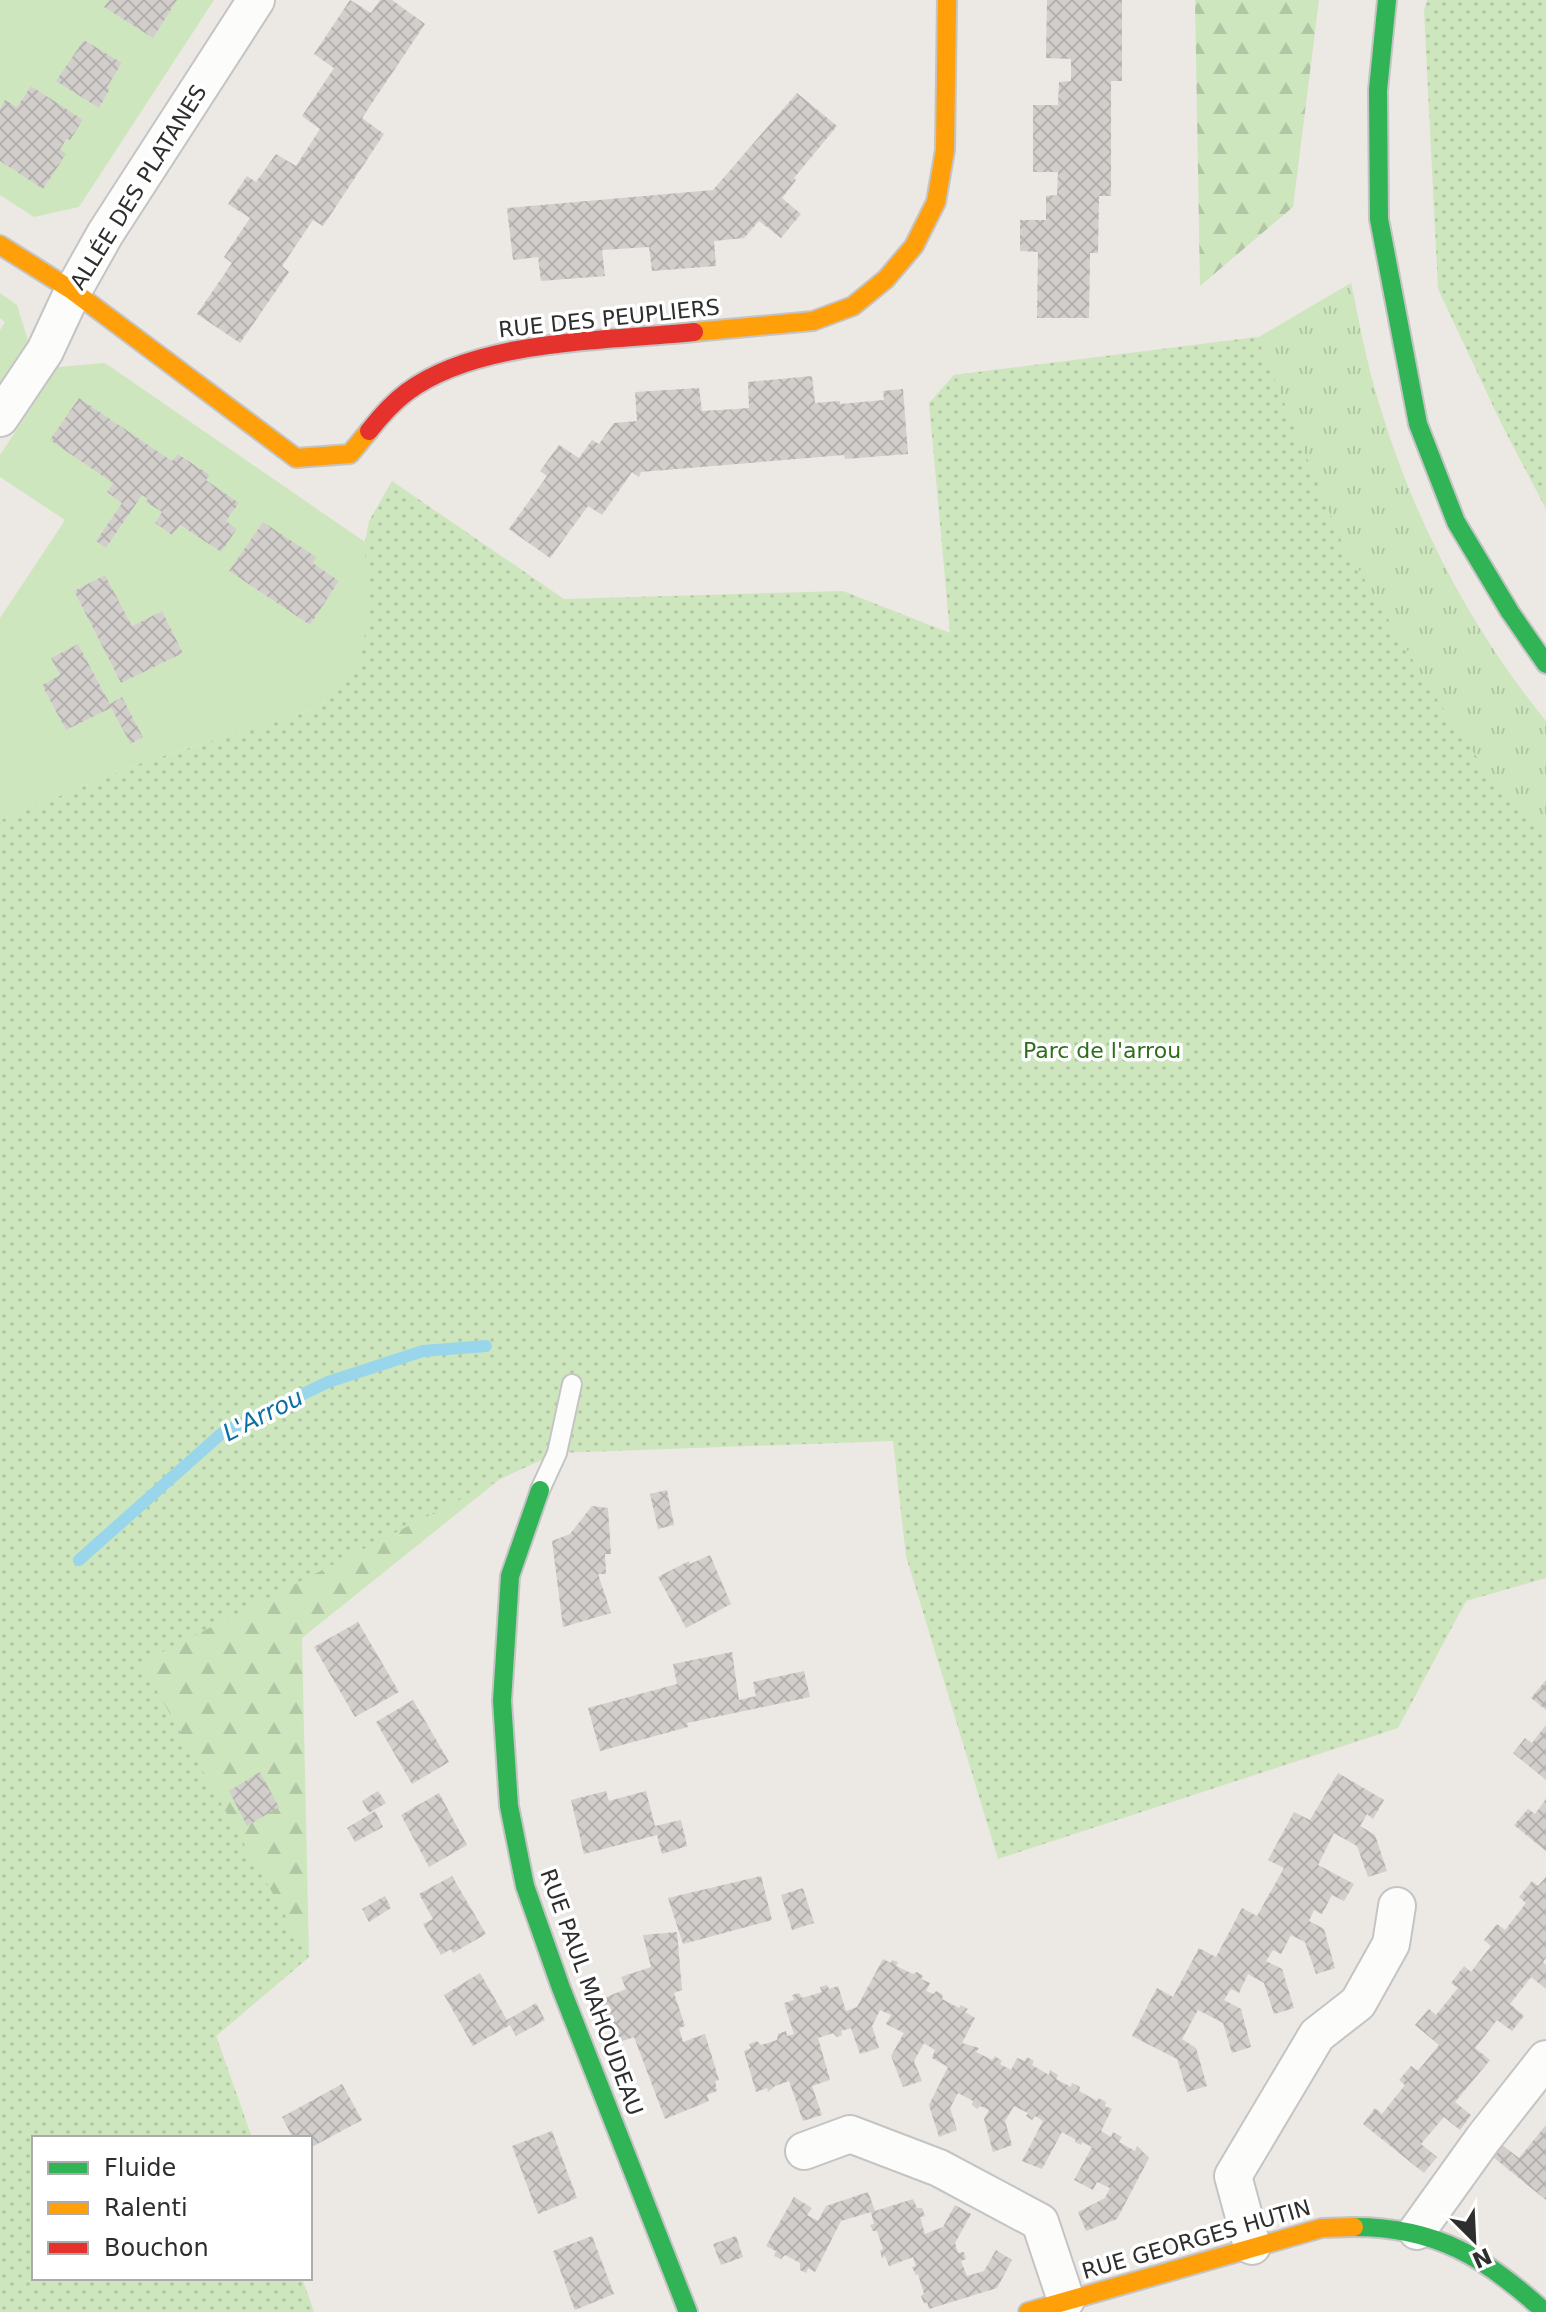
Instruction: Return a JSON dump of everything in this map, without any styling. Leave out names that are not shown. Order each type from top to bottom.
[{"type":"street","name":"ALLÉE DES PLATANES","points":[[0,418],[45,351],[73,291],[105,234],[256,0]]},
{"type":"street","name":"RUE DES PEUPLIERS","points":[[0,245],[73,291],[296,458],[350,454],[397,400],[428,379],[467,362],[510,350],[813,321],[853,306],[886,279],[914,246],[936,202],[945,150],[947,0]]},
{"type":"street","points":[[1387,0],[1378,90],[1379,219],[1418,424],[1456,522],[1510,612],[1546,664]]},
{"type":"street","name":"RUE PAUL MAHOUDEAU","points":[[540,1490],[510,1576],[502,1701],[509,1806],[525,1886],[561,1988],[688,2312]]},
{"type":"street","points":[[1252,2246],[1233,2176],[1317,2035],[1358,2003],[1391,1944],[1397,1906]]},
{"type":"street","points":[[1417,2231],[1546,2059]]},
{"type":"street","points":[[804,2151],[850,2134],[939,2168],[1040,2222],[1066,2300]]},
{"type":"street","name":"RUE GEORGES HUTIN","points":[[1028,2312],[1322,2228],[1368,2225],[1417,2231],[1463,2248],[1504,2275],[1545,2312]]},
{"type":"lane","points":[[540,1490],[557,1453],[572,1384]]},
{"type":"green space","points":[[0,0],[109,0],[105,6],[153,37],[177,0],[214,0],[79,207],[34,217],[0,195],[0,161],[43,188],[60,149],[83,121],[31,86],[17,107],[5,101],[0,109]],"holes":[[[84,40],[122,63],[107,87],[110,89],[99,108],[57,81]]]},
{"type":"green space","points":[[1195,0],[1319,0],[1293,207],[1200,286]]},
{"type":"green space","points":[[1427,0],[1546,0],[1546,509],[1502,425],[1438,289],[1424,11]]},
{"type":"green space","points":[[1351,283],[1366,356],[1383,415],[1417,509],[1462,598],[1516,682],[1546,721],[1546,1044],[963,374],[1257,338]]},
{"type":"green space","points":[[0,293],[17,305],[30,347],[0,391],[0,330],[5,322],[0,318]]},
{"type":"green space","name":"Parc de l'arrou","points":[[1257,337],[1341,540],[1432,692],[1501,792],[1546,832],[1546,1578],[1466,1601],[1398,1728],[998,1859],[906,1556],[893,1441],[557,1453],[500,1479],[141,1663],[309,1957],[216,2036],[251,2136],[32,2136],[32,2280],[303,2280],[314,2312],[0,2312],[0,820],[141,763],[317,708],[326,702],[365,618],[365,542],[369,521],[392,481],[564,599],[843,591],[950,633],[929,403],[954,375]]},
{"type":"green space","points":[[105,363],[365,542],[364,644],[349,678],[317,708],[141,763],[0,820],[0,618],[65,520],[0,477],[0,455],[58,367]],"holes":[[[79,398],[172,461],[179,454],[210,475],[206,480],[239,503],[226,521],[237,529],[221,552],[180,525],[172,535],[155,523],[162,512],[142,495],[107,547],[96,541],[122,503],[107,492],[113,483]],[[263,522],[315,557],[313,563],[339,581],[310,625],[229,571]],[[105,575],[132,626],[162,611],[183,653],[121,683],[74,591]],[[78,644],[110,704],[122,697],[143,737],[132,744],[111,708],[66,730],[42,685],[60,675],[51,658]]]},
{"type":"green space","points":[[500,1479],[302,1638],[309,1957],[216,2036],[251,2136],[251,2136],[64,1636]]},
{"type":"building","points":[[109,0],[177,0],[153,38],[104,7]]},
{"type":"building","points":[[350,0],[371,13],[380,0],[392,0],[425,24],[362,118],[384,134],[323,226],[313,220],[282,266],[289,272],[240,343],[197,314],[232,263],[224,257],[250,218],[228,204],[247,176],[256,182],[276,154],[296,166],[320,129],[302,116],[334,68],[314,54]]},
{"type":"building","points":[[1047,0],[1122,0],[1122,81],[1111,81],[1111,196],[1099,196],[1098,253],[1090,253],[1089,318],[1037,318],[1038,252],[1020,251],[1020,220],[1046,220],[1046,196],[1057,195],[1058,172],[1033,172],[1033,105],[1058,105],[1059,82],[1071,81],[1071,59],[1046,58]]},
{"type":"building","points":[[84,40],[122,63],[107,87],[110,89],[99,108],[56,81]]},
{"type":"building","points":[[31,86],[83,120],[60,149],[66,154],[43,189],[0,161],[0,109],[5,100],[17,107]]},
{"type":"building","points":[[797,93],[837,126],[794,178],[796,180],[782,198],[801,214],[781,238],[759,221],[744,238],[714,241],[716,266],[652,271],[649,247],[602,250],[605,276],[541,281],[538,257],[513,260],[507,208],[713,190]]},
{"type":"building","points":[[812,376],[815,403],[884,400],[883,391],[903,389],[908,454],[845,459],[844,455],[641,472],[639,477],[632,472],[602,515],[588,506],[550,558],[509,529],[547,476],[540,471],[559,445],[579,458],[592,440],[599,444],[614,423],[637,421],[635,392],[699,388],[702,411],[749,408],[748,382]]},
{"type":"building","points":[[79,398],[172,461],[178,454],[210,475],[206,480],[239,503],[226,521],[237,529],[221,552],[180,525],[172,535],[155,523],[162,512],[146,502],[148,499],[142,495],[106,548],[96,541],[122,503],[107,492],[113,483],[50,440]]},
{"type":"building","points":[[263,522],[316,557],[313,563],[339,581],[310,625],[229,571]]},
{"type":"building","points":[[105,575],[132,626],[162,611],[183,653],[121,683],[74,591]]},
{"type":"building","points":[[78,644],[110,704],[122,697],[143,737],[131,744],[111,708],[66,730],[42,685],[60,675],[51,658]]},
{"type":"building","points":[[667,1490],[674,1525],[658,1529],[650,1494]]},
{"type":"building","points":[[592,1506],[608,1508],[611,1554],[605,1554],[606,1574],[598,1574],[611,1613],[563,1627],[552,1541],[570,1534]]},
{"type":"building","points":[[710,1555],[731,1604],[686,1628],[658,1577],[689,1561],[690,1564]]},
{"type":"building","points":[[358,1622],[399,1692],[355,1717],[314,1647]]},
{"type":"building","points":[[732,1652],[739,1700],[756,1696],[753,1682],[804,1671],[810,1697],[687,1723],[688,1727],[600,1751],[588,1708],[677,1684],[673,1664]]},
{"type":"building","points":[[1546,1680],[1546,1710],[1531,1698]]},
{"type":"building","points":[[413,1700],[449,1762],[412,1784],[376,1722]]},
{"type":"building","points":[[1546,1725],[1546,1780],[1513,1753],[1525,1738],[1532,1743]]},
{"type":"building","points":[[260,1772],[279,1807],[247,1826],[229,1791]]},
{"type":"building","points":[[1338,1773],[1384,1800],[1373,1819],[1367,1814],[1360,1826],[1375,1835],[1387,1871],[1368,1877],[1357,1846],[1334,1833],[1318,1865],[1354,1884],[1344,1901],[1332,1895],[1322,1914],[1314,1910],[1309,1921],[1324,1929],[1335,1968],[1316,1974],[1305,1942],[1291,1935],[1281,1954],[1273,1950],[1266,1961],[1282,1969],[1294,2008],[1274,2014],[1264,1983],[1248,1974],[1239,1993],[1231,1989],[1224,2000],[1241,2009],[1251,2047],[1232,2053],[1223,2023],[1198,2010],[1182,2039],[1196,2048],[1207,2086],[1187,2092],[1177,2059],[1132,2036],[1157,1988],[1173,1997],[1199,1948],[1216,1957],[1242,1908],[1257,1916],[1284,1868],[1268,1860],[1294,1812],[1310,1820]]},
{"type":"building","points":[[378,1791],[386,1803],[369,1813],[362,1801]]},
{"type":"building","points":[[606,1791],[609,1801],[646,1791],[655,1826],[681,1820],[687,1846],[662,1854],[657,1835],[584,1854],[571,1800]]},
{"type":"building","points":[[439,1793],[467,1845],[429,1867],[401,1815]]},
{"type":"building","points":[[1546,1799],[1546,1851],[1514,1825],[1528,1809],[1535,1814]]},
{"type":"building","points":[[375,1811],[383,1827],[355,1842],[347,1828]]},
{"type":"building","points":[[452,1876],[486,1934],[453,1953],[451,1949],[441,1955],[423,1924],[433,1919],[419,1894]]},
{"type":"building","points":[[761,1876],[772,1920],[683,1944],[668,1898]]},
{"type":"building","points":[[1546,1877],[1546,1958],[1543,1962],[1546,1965],[1546,1989],[1531,1977],[1510,2004],[1524,2016],[1512,2031],[1497,2020],[1475,2048],[1490,2060],[1455,2102],[1471,2115],[1460,2130],[1444,2117],[1421,2144],[1437,2157],[1424,2173],[1363,2124],[1375,2108],[1382,2114],[1405,2085],[1399,2080],[1411,2066],[1418,2071],[1439,2045],[1415,2025],[1429,2009],[1436,2015],[1458,1988],[1451,1983],[1464,1966],[1471,1972],[1491,1946],[1484,1940],[1497,1924],[1505,1930],[1526,1903],[1519,1897],[1532,1881],[1538,1886]]},
{"type":"building","points":[[803,1888],[814,1923],[792,1930],[781,1895]]},
{"type":"building","points":[[385,1896],[391,1908],[369,1922],[362,1909]]},
{"type":"building","points":[[677,1932],[682,1990],[674,1993],[685,2026],[679,2028],[683,2042],[705,2034],[719,2080],[715,2081],[717,2091],[707,2095],[709,2101],[665,2119],[634,2037],[614,2044],[599,2000],[626,1989],[621,1977],[651,1967],[643,1935]]},
{"type":"building","points":[[883,1959],[898,1962],[896,1966],[913,1974],[917,1972],[923,1976],[921,1979],[930,1983],[926,1991],[934,1994],[936,1991],[943,1995],[942,1999],[968,2009],[965,2012],[975,2018],[962,2043],[979,2048],[976,2052],[992,2060],[995,2056],[1002,2061],[1000,2064],[1011,2070],[1017,2058],[1025,2061],[1027,2057],[1034,2061],[1032,2065],[1049,2075],[1050,2070],[1058,2075],[1056,2079],[1071,2087],[1072,2083],[1080,2087],[1079,2091],[1097,2101],[1098,2098],[1106,2102],[1105,2106],[1112,2109],[1101,2131],[1111,2137],[1113,2132],[1122,2137],[1119,2142],[1135,2151],[1137,2146],[1149,2158],[1117,2219],[1086,2231],[1078,2212],[1105,2198],[1110,2188],[1097,2182],[1093,2190],[1074,2180],[1092,2147],[1075,2142],[1062,2132],[1042,2169],[1022,2161],[1043,2121],[1035,2116],[1032,2120],[1026,2116],[1028,2113],[1014,2106],[1005,2121],[1012,2145],[993,2152],[984,2119],[989,2110],[980,2106],[977,2109],[972,2105],[973,2101],[958,2093],[950,2108],[957,2130],[939,2137],[929,2105],[948,2067],[932,2058],[935,2050],[924,2043],[914,2061],[922,2081],[903,2087],[891,2056],[904,2033],[886,2024],[891,2015],[880,2010],[872,2026],[879,2048],[860,2054],[851,2028],[841,2031],[842,2035],[837,2037],[833,2033],[818,2038],[830,2080],[812,2086],[822,2115],[803,2121],[789,2081],[768,2092],[767,2088],[756,2092],[744,2051],[751,2048],[749,2044],[757,2041],[761,2045],[777,2040],[778,2034],[786,2031],[787,2036],[794,2034],[784,2003],[794,2000],[792,1995],[799,1993],[802,1998],[822,1992],[820,1987],[827,1985],[829,1989],[838,1986],[846,2011],[857,2007]]},
{"type":"building","points":[[480,1973],[507,2020],[536,2003],[545,2020],[516,2036],[510,2025],[473,2046],[444,1995]]},
{"type":"building","points":[[342,2084],[362,2120],[312,2147],[312,2136],[292,2136],[282,2117]]},
{"type":"building","points":[[1546,2125],[1546,2200],[1493,2157],[1502,2145],[1519,2158]]},
{"type":"building","points":[[552,2131],[577,2198],[538,2214],[512,2146]]},
{"type":"building","points":[[868,2192],[875,2211],[913,2199],[925,2216],[920,2217],[925,2234],[943,2227],[955,2205],[971,2214],[955,2243],[958,2253],[964,2252],[966,2259],[961,2261],[967,2276],[984,2271],[996,2250],[1012,2260],[997,2288],[929,2309],[921,2296],[924,2294],[918,2274],[912,2267],[916,2266],[913,2257],[889,2266],[885,2256],[882,2258],[880,2251],[883,2249],[877,2231],[873,2231],[870,2225],[874,2224],[871,2212],[841,2221],[815,2272],[808,2268],[806,2273],[800,2270],[800,2263],[785,2255],[781,2259],[774,2256],[776,2251],[766,2246],[794,2197],[812,2208],[807,2215],[818,2221],[826,2206]]},
{"type":"building","points":[[592,2236],[614,2294],[575,2310],[553,2251]]},
{"type":"building","points":[[736,2236],[743,2257],[721,2265],[713,2244]]},
{"type":"waterway","name":"L'Arrou","points":[[79,1560],[222,1433],[328,1382],[423,1351],[486,1346]]},
{"type":"traffic: fast","points":[[1387,0],[1378,90],[1379,219],[1418,424],[1456,522],[1510,612],[1546,664]]},
{"type":"traffic: fast","points":[[540,1490],[510,1576],[502,1701],[509,1806],[525,1886],[561,1988],[688,2312]]},
{"type":"traffic: fast","points":[[1354,2227],[1411,2233],[1458,2249],[1502,2276],[1545,2312]]},
{"type":"traffic: slow","points":[[694,332],[813,321],[853,306],[886,279],[914,246],[936,202],[945,150],[947,0]]},
{"type":"traffic: slow","points":[[0,245],[73,291],[296,458],[350,454],[369,431]]},
{"type":"traffic: slow","points":[[1028,2312],[1322,2228],[1354,2227]]},
{"type":"traffic: jam","points":[[369,431],[386,410],[407,392],[436,375],[470,362],[545,346],[694,332]]}]
